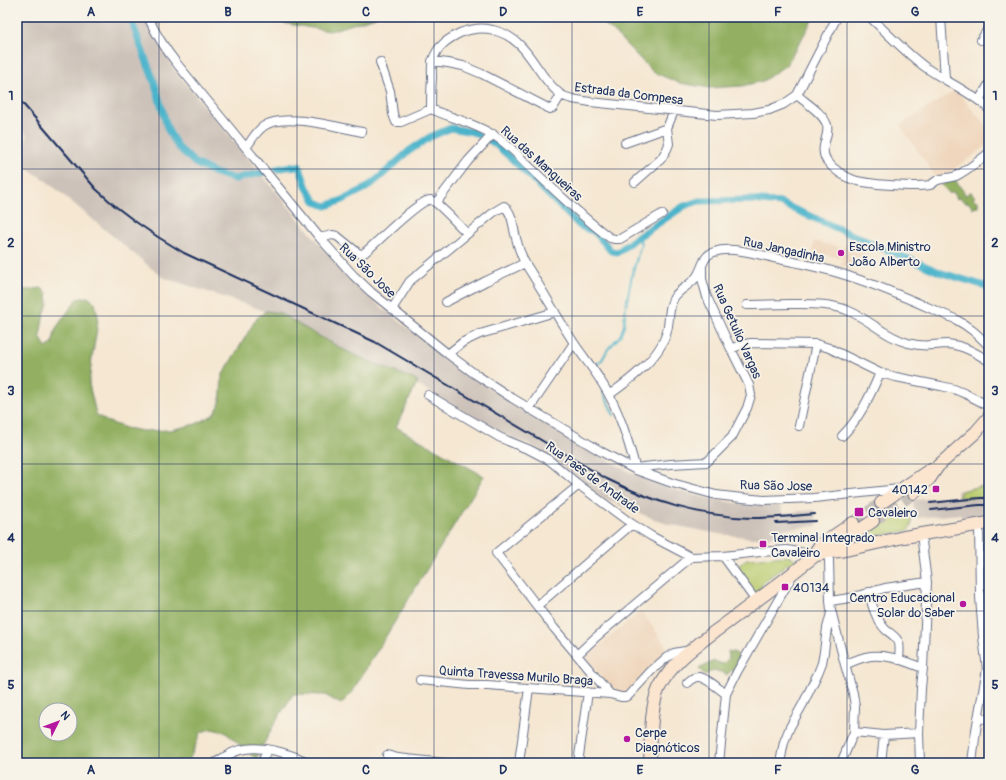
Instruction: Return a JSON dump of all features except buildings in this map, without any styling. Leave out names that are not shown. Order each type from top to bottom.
[{"type":"main road","points":[[881,503],[912,490],[926,472],[938,466],[976,432],[989,417]]},
{"type":"main road","points":[[819,553],[873,521]]},
{"type":"main road","points":[[650,763],[655,699],[659,688],[677,664],[691,650],[819,553],[853,523]]},
{"type":"main road","name":"Rua Paes de Andrade","points":[[819,553],[841,551],[904,537],[984,523]]},
{"type":"street","name":"Rua São Jose","points":[[148,17],[157,36],[166,49],[320,238],[354,275],[371,292],[448,354],[494,387],[602,452],[636,469],[672,483],[716,495],[788,500],[912,490]]},
{"type":"street","points":[[837,17],[797,95],[822,117],[826,125],[827,134],[823,150],[826,160],[834,169],[853,180],[894,185],[920,186],[955,176],[989,153]]},
{"type":"street","points":[[870,17],[925,67],[979,100],[989,109]]},
{"type":"street","points":[[941,17],[945,80]]},
{"type":"street","points":[[981,40],[989,27]]},
{"type":"street","name":"Estrada da Compesa","points":[[432,61],[440,47],[453,36],[476,28],[488,29],[503,32],[516,41],[525,50],[546,80],[561,95],[570,98],[590,102],[674,112],[717,115],[753,114],[769,110],[784,104],[797,95]]},
{"type":"street","points":[[380,62],[390,91],[393,114],[396,122],[401,122],[431,109],[432,61],[463,66],[552,109],[561,95]]},
{"type":"street","points":[[979,100],[989,84]]},
{"type":"street","name":"Rua das Mangueiras","points":[[431,109],[493,134],[509,147],[564,200],[610,238],[620,239],[662,214]]},
{"type":"street","points":[[635,182],[660,159],[667,149],[669,144],[667,128],[674,112]]},
{"type":"street","points":[[246,148],[264,126],[272,122],[283,120],[296,120],[362,132]]},
{"type":"street","points":[[625,143],[667,128]]},
{"type":"street","points":[[436,203],[468,161],[493,134]]},
{"type":"street","points":[[320,238],[332,235],[337,236],[361,254],[364,254],[409,213],[426,201],[431,200],[467,233]]},
{"type":"street","points":[[392,309],[410,280],[467,233],[504,206],[510,214],[520,251],[525,263],[574,343],[603,383],[617,411],[626,434],[636,469]]},
{"type":"street","name":"Rua Jangadinha","points":[[609,395],[641,370],[660,347],[665,339],[671,303],[674,298],[679,291],[698,276],[709,255],[713,252],[723,250],[740,251],[794,262],[849,276],[877,286],[955,319],[976,332],[989,346]]},
{"type":"street","points":[[446,302],[525,263]]},
{"type":"street","name":"Rua Getulio Vargas","points":[[636,469],[671,464],[707,462],[732,437],[747,408],[751,396],[749,385],[707,297],[702,279],[703,265]]},
{"type":"street","points":[[747,305],[810,304],[835,307],[849,311],[861,317],[886,334],[900,341],[913,345],[956,345],[972,351],[989,361]]},
{"type":"street","points":[[448,354],[463,342],[480,334],[555,312]]},
{"type":"street","points":[[529,408],[574,343]]},
{"type":"street","points":[[731,349],[740,345],[751,343],[816,344],[829,348],[880,373],[954,389],[989,406]]},
{"type":"street","points":[[799,426],[816,344]]},
{"type":"street","points":[[842,436],[856,421],[880,373]]},
{"type":"street","name":"Rua Paes de Andrade","points":[[428,395],[503,439],[539,454],[549,460],[579,485],[632,524],[691,557],[724,556],[787,550],[804,553],[819,553]]},
{"type":"street","points":[[579,485],[496,553],[537,606],[610,694]]},
{"type":"street","points":[[972,763],[978,718],[988,668],[981,610],[984,523]]},
{"type":"street","points":[[537,606],[632,524]]},
{"type":"street","points":[[920,763],[919,733],[927,582],[921,534]]},
{"type":"street","points":[[819,553],[829,560],[831,610],[853,693],[855,707],[854,732],[841,763]]},
{"type":"street","points":[[724,556],[756,601]]},
{"type":"street","points":[[577,655],[691,557]]},
{"type":"street","points":[[719,763],[726,694],[737,672],[796,570]]},
{"type":"street","points":[[830,601],[850,598],[900,585],[927,582]]},
{"type":"street","points":[[870,592],[872,604],[879,620],[885,629],[898,640],[899,660]]},
{"type":"street","points":[[780,763],[787,734],[793,720],[806,698],[822,662],[831,610]]},
{"type":"street","name":"Quinta Travessa Murilo Braga","points":[[420,680],[469,685],[588,692],[625,697],[628,696],[651,671],[666,658],[674,653],[691,650]]},
{"type":"street","points":[[845,665],[870,656],[883,656],[923,668]]},
{"type":"street","points":[[687,683],[694,678],[704,678],[726,694]]},
{"type":"street","points":[[519,763],[529,688]]},
{"type":"street","points":[[578,763],[588,692]]},
{"type":"street","points":[[978,718],[989,719]]},
{"type":"street","points":[[854,732],[884,735],[919,733]]},
{"type":"street","points":[[881,763],[884,735]]},
{"type":"street","points":[[215,763],[239,750],[250,748],[267,749],[310,763]]},
{"type":"street","points":[[262,763],[267,749]]},
{"type":"street","points":[[387,755],[398,758],[444,763]]},
{"type":"shaded area","points":[[17,17],[156,17],[172,67],[342,271],[356,287],[467,375],[602,457],[630,472],[671,489],[711,499],[749,505],[781,505],[782,513],[815,510],[817,526],[783,529],[783,531],[768,538],[748,538],[667,524],[601,498],[530,444],[512,439],[425,389],[345,356],[257,308],[162,277],[49,183],[24,166],[27,135],[17,122]]},
{"type":"shaded area","points":[[956,90],[989,129],[989,144],[938,180],[900,125]]},
{"type":"shaded area","name":"Escola Ministro João Alberto","points":[[814,241],[845,248],[845,244],[854,246],[854,251],[869,254],[866,264],[852,260],[850,268],[840,265],[843,258],[812,252]]},
{"type":"shaded area","points":[[989,484],[989,515],[961,517],[961,514],[915,518],[913,500],[958,497],[957,491]]},
{"type":"shaded area","points":[[641,611],[665,644],[666,656],[625,692],[614,694],[586,657]]},
{"type":"green space","points":[[254,17],[376,17],[330,31]]},
{"type":"green space","points":[[594,17],[814,17],[786,65],[763,81],[742,86],[710,88],[679,83],[653,72],[613,31]]},
{"type":"green space","points":[[955,179],[966,196],[970,191],[975,197],[973,199],[978,201],[978,206],[973,208],[968,202],[964,202],[960,198],[957,199],[955,194],[952,192],[950,194],[941,185]]},
{"type":"green space","points":[[17,288],[27,290],[41,288],[47,293],[48,303],[40,336],[46,348],[52,344],[56,328],[77,299],[88,297],[95,303],[98,316],[89,384],[96,414],[106,421],[126,428],[143,431],[170,430],[196,424],[213,415],[219,406],[222,376],[256,319],[266,311],[280,313],[350,353],[418,381],[396,427],[484,476],[350,695],[341,704],[325,695],[293,694],[272,728],[256,759],[225,732],[211,729],[201,732],[188,763],[17,763]]},
{"type":"green space","points":[[989,486],[989,498],[958,497],[961,491]]},
{"type":"green space","points":[[911,516],[911,526],[907,531],[850,540],[878,520]]},
{"type":"green space","points":[[788,556],[796,560],[795,563],[792,564],[790,562],[762,583],[761,591],[756,594],[737,572],[740,564],[747,559]]},
{"type":"green space","points":[[728,651],[736,653],[742,660],[735,673],[732,670],[727,675],[713,670],[705,675],[699,669],[714,661],[723,664],[729,658]]},
{"type":"waterway","points":[[130,17],[155,84],[168,130],[178,147],[195,163],[215,173],[235,179],[264,172]]},
{"type":"waterway","points":[[277,169],[299,166],[307,188],[316,202],[326,206],[343,200],[366,188],[409,151],[430,137],[451,128],[473,132],[478,135]]},
{"type":"waterway","points":[[489,140],[513,160],[580,226],[595,232],[611,251],[618,252],[684,206],[699,201],[752,200],[780,203],[942,273],[989,287]]},
{"type":"waterway","points":[[596,365],[602,360],[608,349],[620,336],[624,326],[625,311],[632,275],[641,244],[639,236]]},
{"type":"waterway","points":[[603,392],[614,415]]},
{"type":"tunnel","points":[[873,521],[914,493]]},
{"type":"tunnel","points":[[853,523],[881,503]]},
{"type":"railway","points":[[17,97],[96,189],[115,206],[158,237],[184,253],[375,342],[607,479],[641,495],[694,511],[731,517],[751,518],[815,514]]},
{"type":"railway","points":[[930,503],[989,498]]},
{"type":"railway","points":[[931,510],[989,505]]},
{"type":"railway","points":[[776,523],[816,521]]},
{"type":"place","name":"Escola Ministro João Alberto","points":[[841,253]]},
{"type":"place","name":"40142","points":[[936,489]]},
{"type":"place","name":"Cavaleiro","points":[[859,512]]},
{"type":"place","name":"Terminal Integrado Cavaleiro","points":[[763,544]]},
{"type":"place","name":"40134","points":[[785,587]]},
{"type":"place","name":"Centro Educacional Solar do Saber","points":[[963,604]]},
{"type":"place","name":"Cerpe Diagnóticos","points":[[627,739]]}]
